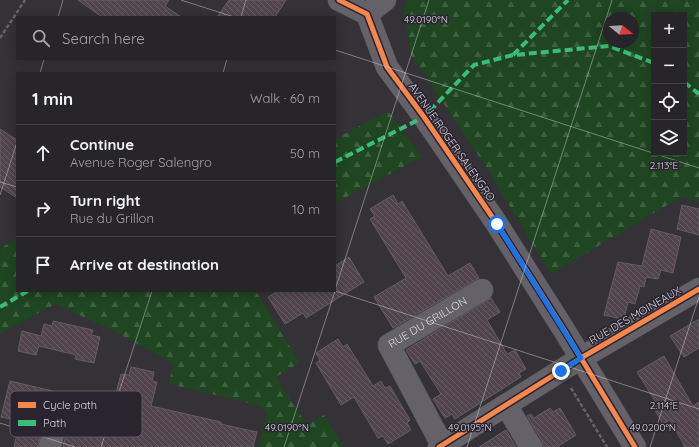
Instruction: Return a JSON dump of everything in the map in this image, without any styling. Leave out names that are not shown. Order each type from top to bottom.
[{"type":"street","points":[[339,0],[367,14],[385,0]]},
{"type":"street","name":"AVENUE ROGER SALENGRO","points":[[367,14],[387,67],[424,117],[497,224],[636,447]]},
{"type":"street","name":"RUE DES MOINEAUX","points":[[581,358],[699,289]]},
{"type":"street","name":"RUE DU GRILLON","points":[[482,290],[389,345],[440,446],[581,358]]},
{"type":"street","points":[[506,405],[531,447]]},
{"type":"street","points":[[50,447],[52,437]]},
{"type":"path","points":[[0,38],[26,0]]},
{"type":"path","points":[[561,371],[606,447]]},
{"type":"green space","points":[[407,0],[699,0],[699,202],[681,197],[551,274],[484,164],[411,55],[404,12]]},
{"type":"green space","points":[[388,111],[422,157],[336,202],[336,138]]},
{"type":"green space","points":[[16,238],[16,292],[257,292],[300,363],[276,377],[307,425],[324,415],[344,447],[259,447],[266,414],[261,406],[169,384],[173,363],[106,327],[55,304],[0,334],[0,249]]},
{"type":"building","points":[[78,0],[169,0],[165,6],[180,16],[101,16]]},
{"type":"building","points":[[229,0],[286,0],[276,16],[218,16]]},
{"type":"building","points":[[0,129],[16,139],[16,197],[0,187]]},
{"type":"building","points":[[393,195],[398,204],[402,201],[448,276],[470,263],[479,278],[393,328],[374,297],[406,278],[370,219],[375,216],[370,209]]},
{"type":"building","points":[[682,205],[699,209],[699,235],[677,229]]},
{"type":"building","points":[[651,229],[681,237],[673,273],[661,270],[658,279],[646,277],[644,287],[640,286],[635,304],[628,302],[624,319],[604,315],[618,262],[642,266]]},
{"type":"building","points":[[349,257],[364,282],[306,318],[303,313],[285,324],[268,297],[276,292],[336,292],[336,265]]},
{"type":"building","points":[[491,298],[500,312],[487,320],[507,354],[515,350],[526,369],[519,373],[521,377],[455,419],[452,414],[445,418],[433,399],[441,394],[420,361],[415,364],[406,350]]},
{"type":"building","points":[[699,319],[699,348],[684,357],[670,336]]},
{"type":"building","points":[[53,321],[93,330],[91,335],[100,337],[94,363],[75,359],[76,355],[39,346],[36,355],[18,351],[22,331],[41,336],[44,324],[52,326]]},
{"type":"building","points":[[338,339],[343,347],[347,344],[373,386],[381,381],[385,388],[390,386],[410,420],[407,423],[411,430],[388,444],[383,436],[378,438],[354,397],[341,405],[316,363],[320,360],[316,353]]},
{"type":"building","points":[[664,356],[693,406],[699,402],[699,447],[685,447],[670,420],[663,424],[653,407],[657,404],[637,372]]},
{"type":"building","points":[[131,367],[154,372],[152,381],[157,382],[151,406],[257,432],[253,447],[63,447],[65,437],[142,437],[142,391],[117,391],[121,374],[129,375]]},
{"type":"building","points":[[10,381],[53,391],[10,391],[10,419],[1,417]]},
{"type":"building","points":[[550,408],[553,412],[560,408],[576,435],[557,447],[543,447],[542,441],[527,416],[531,414],[534,418]]},
{"type":"building","points":[[506,430],[516,447],[479,447]]},
{"type":"building","points":[[16,437],[40,437],[38,447],[14,447]]},
{"type":"marked path","points":[[513,55],[568,0]]},
{"type":"marked path","points":[[336,161],[424,117],[474,65],[513,55],[609,46],[651,62]]},
{"type":"marked path","points":[[686,84],[699,94]]},
{"type":"marked path","points":[[0,307],[26,292]]},
{"type":"cycle path","points":[[339,0],[367,14],[387,67],[424,117],[497,224],[635,447]]},
{"type":"cycle path","points":[[439,447],[581,358],[699,289]]},
{"type":"route","points":[[497,224],[581,358],[561,371]]}]
